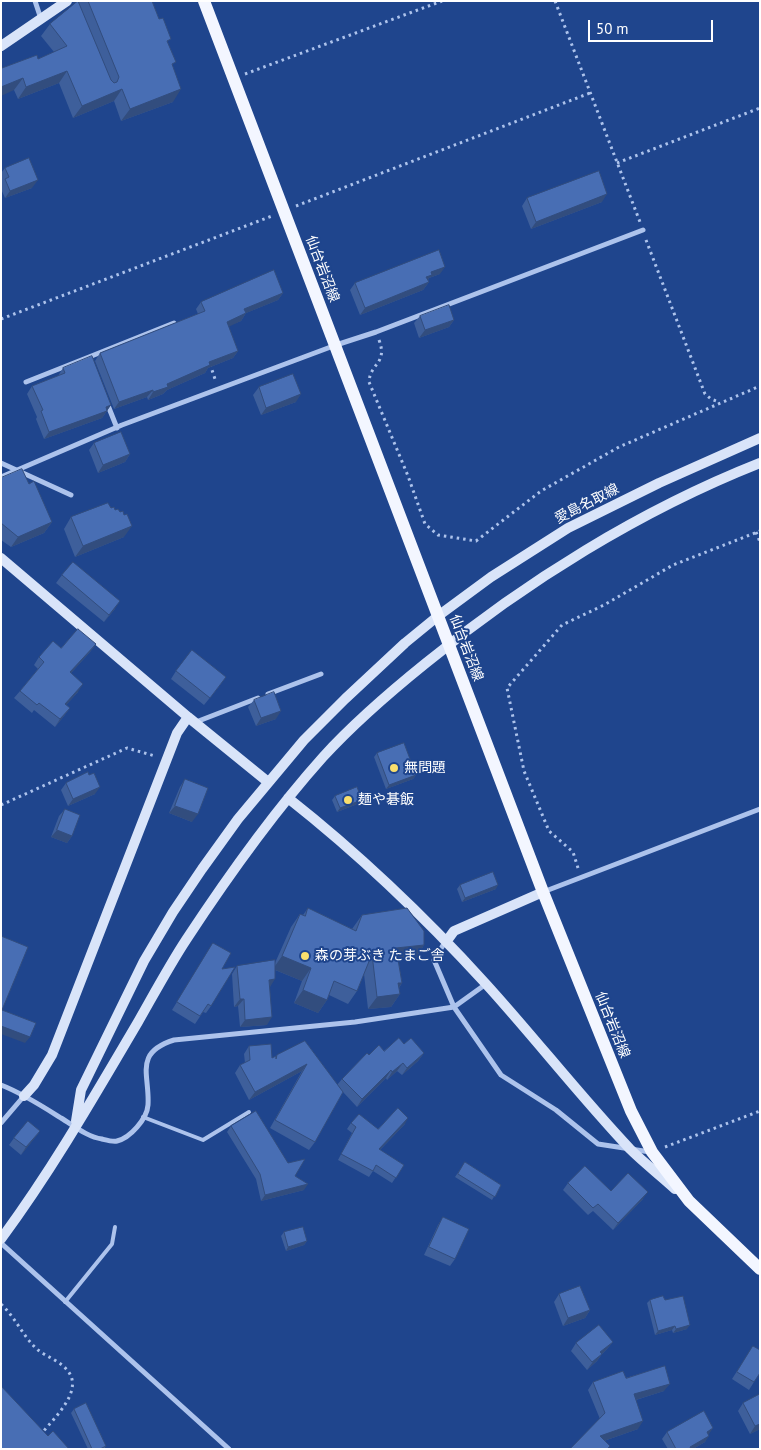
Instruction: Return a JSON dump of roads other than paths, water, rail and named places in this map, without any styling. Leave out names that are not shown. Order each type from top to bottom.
[{"type":"main road","name":"仙台岩沼線","points":[[204,1],[543,892],[631,1111],[652,1152],[689,1201],[760,1269]]},
{"type":"street","points":[[35,1],[41,19]]},
{"type":"street","points":[[1,46],[68,1],[73,10]]},
{"type":"street","points":[[1,477],[116,428],[336,345],[376,332],[643,230]]},
{"type":"street","points":[[26,382],[184,319]]},
{"type":"street","points":[[89,357],[92,366]]},
{"type":"street","points":[[106,401],[116,428]]},
{"type":"street","name":"愛島名取線","points":[[75,1127],[81,1090],[144,961],[202,869],[238,819],[304,740],[405,643],[491,577],[568,528],[660,483],[760,438]]},
{"type":"street","points":[[1,463],[71,495]]},
{"type":"street","points":[[1,1239],[30,1200],[185,942],[245,852],[324,756],[397,687],[449,644],[515,594],[629,525],[718,480],[760,463]]},
{"type":"street","points":[[1,558],[268,782]]},
{"type":"street","points":[[1,1123],[34,1085],[52,1055],[177,733],[192,719],[322,674]]},
{"type":"street","points":[[288,798],[362,860],[446,942],[486,984],[631,1150],[689,1201]]},
{"type":"street","points":[[652,1152],[598,1144],[556,1110],[501,1075],[454,1007],[434,960],[454,931],[543,892],[760,809]]},
{"type":"street","points":[[1,1085],[99,1139],[116,1141],[131,1134],[148,1107],[145,1074],[147,1061],[162,1044],[174,1040],[355,1022],[454,1007],[486,984]]},
{"type":"street","points":[[1,1243],[228,1449]]},
{"type":"lane","points":[[143,1117],[203,1140],[249,1112]]},
{"type":"lane","points":[[66,1302],[112,1244],[116,1228]]},
{"type":"place","name":"無問題","points":[[394,768]]},
{"type":"place","name":"麺や碁飯","points":[[348,800]]},
{"type":"place","name":"森の芽ぶき たまご舎","points":[[305,956]]}]
